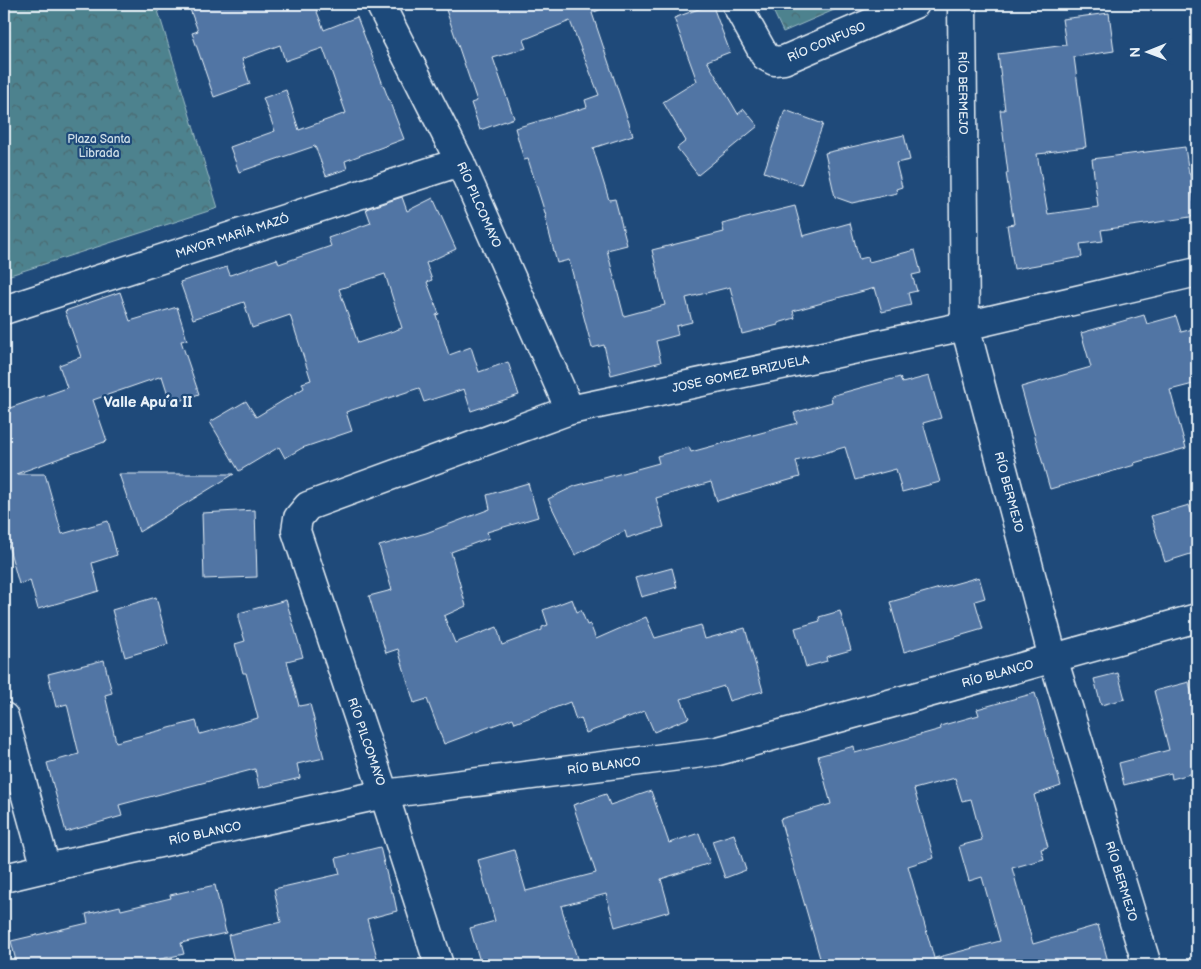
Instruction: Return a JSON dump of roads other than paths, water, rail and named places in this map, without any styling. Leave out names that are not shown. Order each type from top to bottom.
[{"type":"street","name":"RÍO PILCOMAYO","points":[[380,4],[460,162],[570,410]]},
{"type":"street","name":"RÍO CONFUSO","points":[[736,4],[765,56],[774,61],[784,60],[915,4]]},
{"type":"street","name":"RÍO BERMEJO","points":[[962,4],[966,326],[1052,658],[1147,965]]},
{"type":"street","name":"MAYOR MARÍA MAZÓ","points":[[4,310],[460,162]]},
{"type":"street","name":"JOSE GOMEZ BRIZUELA","points":[[298,518],[308,506],[570,410],[966,326],[1197,272]]},
{"type":"street","name":"RÍO PILCOMAYO","points":[[298,518],[296,531],[439,965]]},
{"type":"street","name":"RÍO BLANCO","points":[[4,878],[384,794],[718,751],[1197,618]]},
{"type":"street","points":[[4,717],[46,868]]},
{"type":"district","name":"Valle Apu´a II","points":[[148,402]]},
{"type":"park label","name":"Plaza Santa Librada","points":[[99,146]]}]
